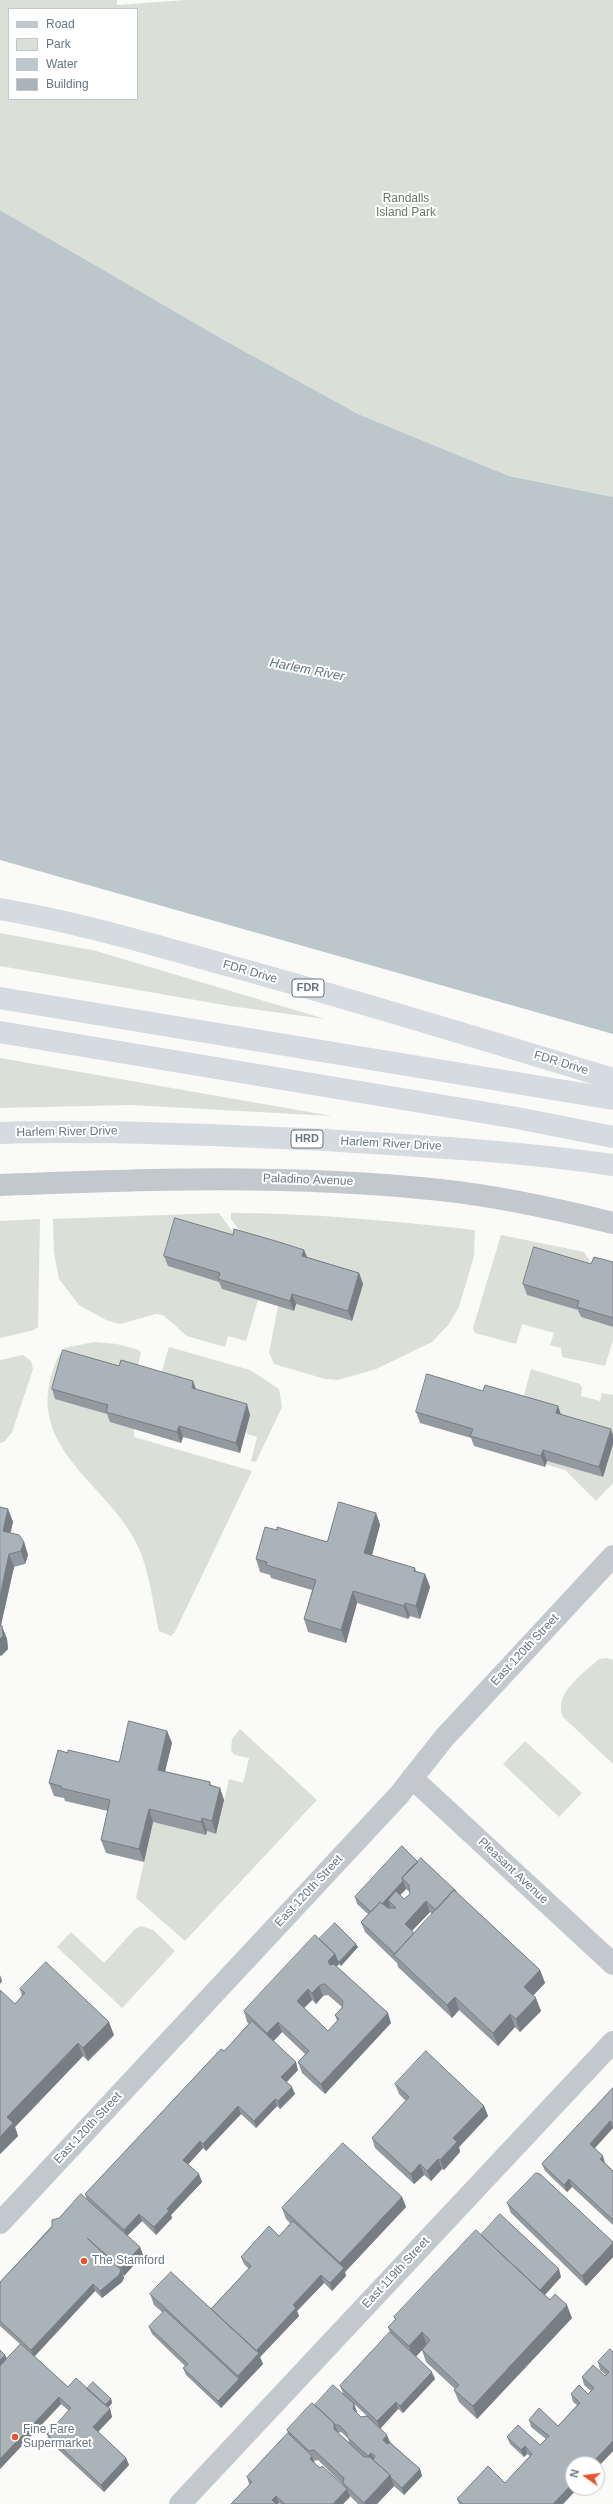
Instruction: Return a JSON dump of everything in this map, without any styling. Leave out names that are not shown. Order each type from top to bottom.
[{"type":"highway","name":"FDR Drive","points":[[0,909],[94,928],[324,992],[613,1079]]},
{"type":"highway","points":[[0,998],[613,1099]]},
{"type":"highway","points":[[0,1032],[517,1118],[613,1137]]},
{"type":"highway","name":"Harlem River Drive","points":[[0,1133],[100,1131],[238,1136],[426,1146],[557,1157],[613,1165]]},
{"type":"street","name":"Paladino Avenue","points":[[0,1185],[186,1179],[286,1178],[370,1183],[462,1193],[570,1212],[613,1223]]},
{"type":"street","name":"East 120th Street","points":[[0,2223],[412,1778],[444,1738],[613,1556]]},
{"type":"street","name":"Pleasant Avenue","points":[[412,1778],[613,1964]]},
{"type":"street","name":"East 119th Street","points":[[180,2504],[613,2042]]},
{"type":"green space","name":"Randalls Island Park","points":[[0,0],[117,0],[117,5],[186,0],[613,0],[613,497],[509,476],[358,414],[224,340],[0,210]]},
{"type":"green space","points":[[0,933],[96,951],[325,1019],[230,1006],[0,966]]},
{"type":"green space","points":[[0,1058],[332,1116],[131,1105],[0,1108]]},
{"type":"green space","points":[[219,1213],[238,1239],[222,1289],[258,1300],[246,1341],[228,1336],[225,1347],[187,1336],[163,1315],[156,1314],[120,1324],[106,1320],[79,1305],[59,1279],[54,1253],[53,1219]]},
{"type":"green space","points":[[231,1213],[323,1216],[475,1230],[474,1256],[459,1307],[449,1324],[432,1342],[376,1369],[338,1380],[325,1379],[274,1364],[269,1353],[278,1306],[294,1311],[296,1304],[351,1321],[241,1232],[231,1219]]},
{"type":"green space","points":[[40,1219],[38,1327],[34,1330],[0,1338],[0,1221]]},
{"type":"green space","points":[[501,1235],[584,1252],[596,1270],[581,1317],[613,1327],[613,1340],[605,1366],[562,1357],[561,1348],[550,1345],[554,1333],[522,1324],[516,1344],[475,1333],[473,1328]]},
{"type":"green space","points":[[94,1342],[117,1344],[139,1350],[141,1353],[136,1374],[112,1416],[134,1429],[134,1437],[252,1471],[175,1632],[171,1636],[159,1631],[143,1559],[133,1537],[105,1499],[73,1463],[60,1445],[51,1424],[48,1402],[51,1377],[58,1358],[65,1348]]},
{"type":"green space","points":[[169,1347],[250,1370],[279,1389],[282,1407],[256,1462],[251,1461],[257,1437],[247,1434],[246,1431],[250,1415],[159,1381]]},
{"type":"green space","points":[[23,1355],[31,1361],[33,1369],[12,1432],[4,1442],[0,1443],[0,1360]]},
{"type":"green space","points":[[531,1369],[580,1384],[582,1387],[581,1396],[600,1401],[602,1393],[613,1395],[613,1438],[523,1399]]},
{"type":"green space","points":[[613,1444],[613,1483],[596,1501],[565,1470],[545,1464],[547,1461],[603,1477]]},
{"type":"green space","points":[[606,1658],[613,1660],[613,1764],[563,1717],[561,1708],[562,1700],[571,1685],[599,1659]]},
{"type":"green space","points":[[240,1729],[317,1800],[185,1941],[136,1898],[153,1822],[217,1833],[229,1779],[243,1783],[249,1758],[235,1755],[231,1751],[232,1739]]},
{"type":"green space","points":[[525,1741],[582,1793],[559,1817],[503,1764]]},
{"type":"green space","points":[[141,1926],[153,1930],[175,1951],[122,2008],[57,1947],[71,1932],[104,1963],[135,1929]]},
{"type":"water","name":"Harlem River","points":[[0,210],[224,340],[358,414],[509,476],[613,497],[613,1034],[0,860]]},
{"type":"building","points":[[175,1218],[233,1235],[234,1229],[279,1242],[304,1250],[302,1256],[359,1273],[348,1311],[292,1294],[290,1301],[218,1279],[220,1273],[164,1256]]},
{"type":"building","points":[[534,1247],[591,1264],[594,1257],[613,1262],[613,1318],[577,1307],[579,1301],[523,1284]]},
{"type":"building","points":[[63,1350],[119,1366],[121,1360],[193,1381],[192,1388],[247,1404],[236,1443],[179,1426],[177,1432],[106,1412],[108,1405],[52,1389]]},
{"type":"building","points":[[427,1374],[483,1391],[485,1385],[558,1406],[556,1413],[611,1429],[599,1467],[543,1450],[541,1456],[470,1436],[473,1429],[416,1412]]},
{"type":"building","points":[[339,1502],[376,1513],[364,1553],[415,1568],[414,1571],[425,1574],[416,1606],[405,1603],[404,1606],[353,1591],[341,1630],[304,1619],[316,1580],[266,1565],[267,1562],[256,1559],[265,1527],[277,1530],[277,1527],[327,1542]]},
{"type":"building","points":[[0,1507],[8,1509],[3,1531],[19,1535],[24,1542],[21,1551],[9,1554],[0,1596]]},
{"type":"building","points":[[0,1625],[2,1626],[3,1636],[0,1639]]},
{"type":"building","points":[[129,1721],[167,1731],[158,1770],[210,1782],[209,1785],[220,1788],[212,1821],[202,1818],[201,1822],[149,1809],[139,1849],[101,1840],[110,1800],[61,1788],[61,1786],[49,1783],[58,1750],[68,1753],[68,1750],[119,1762]]},
{"type":"building","points":[[402,1846],[418,1862],[402,1878],[403,1881],[382,1904],[380,1902],[371,1912],[355,1897]]},
{"type":"building","points":[[421,1858],[456,1891],[456,1892],[454,1890],[436,1910],[426,1901],[405,1924],[414,1933],[395,1954],[361,1922],[380,1902],[388,1908],[396,1908],[388,1900],[396,1891],[404,1899],[410,1894],[409,1885],[402,1878]]},
{"type":"building","points":[[454,1890],[540,1970],[524,1987],[536,1998],[516,2019],[510,2014],[493,2033],[455,1997],[447,2005],[394,1955]]},
{"type":"building","points":[[335,1923],[356,1944],[339,1962],[335,1954],[319,1939]]},
{"type":"building","points":[[315,1935],[335,1954],[328,1961],[330,1965],[334,1964],[388,2013],[321,2084],[298,2062],[309,2051],[278,2022],[267,2033],[244,2011]],"holes":[[[325,1984],[343,2001],[342,2008],[335,2015],[339,2019],[328,2031],[297,2001],[308,1989],[312,1993],[319,1986]]]},
{"type":"building","points":[[46,1962],[109,2022],[83,2048],[78,2043],[7,2117],[13,2123],[0,2137],[0,1990],[15,2004],[25,1993],[20,1989]]},
{"type":"building","points":[[252,2021],[296,2062],[281,2077],[292,2087],[278,2101],[275,2099],[254,2121],[238,2106],[203,2144],[200,2141],[183,2160],[199,2174],[167,2209],[169,2211],[154,2227],[139,2214],[124,2230],[85,2194],[221,2049],[224,2051]]},
{"type":"building","points":[[426,2051],[484,2106],[453,2138],[457,2142],[440,2160],[438,2159],[427,2171],[420,2164],[411,2174],[372,2138],[409,2097],[395,2084]]},
{"type":"building","points":[[613,2088],[613,2124],[610,2121],[590,2144],[603,2156],[600,2159],[613,2171],[613,2220],[569,2179],[564,2185],[542,2164]]},
{"type":"building","points":[[343,2143],[402,2197],[340,2263],[282,2208]]},
{"type":"building","points":[[536,2173],[540,2174],[613,2242],[582,2276],[507,2203]]},
{"type":"building","points":[[81,2194],[140,2247],[121,2268],[87,2238],[121,2270],[119,2275],[100,2291],[93,2284],[31,2350],[0,2321],[0,2282],[52,2227],[52,2220],[59,2218]]},
{"type":"building","points":[[500,2214],[559,2269],[540,2290],[481,2235]]},
{"type":"building","points":[[293,2221],[344,2268],[330,2283],[321,2275],[293,2305],[296,2308],[256,2351],[211,2309],[251,2266],[241,2257],[269,2226],[279,2236]]},
{"type":"building","points":[[476,2230],[550,2300],[555,2294],[567,2305],[473,2406],[454,2390],[459,2385],[422,2350],[430,2340],[422,2332],[409,2346],[388,2327],[396,2319],[394,2317]]},
{"type":"building","points":[[171,2272],[259,2353],[238,2376],[150,2294]]},
{"type":"building","points":[[165,2310],[239,2379],[218,2401],[183,2368],[188,2364],[149,2327]]},
{"type":"building","points":[[390,2332],[432,2372],[400,2406],[396,2402],[377,2421],[340,2386]]},
{"type":"building","points":[[21,2344],[68,2387],[76,2378],[110,2409],[93,2427],[126,2458],[101,2485],[47,2434],[71,2408],[59,2397],[0,2459],[0,2366]]},
{"type":"building","points":[[610,2349],[613,2352],[613,2441],[599,2456],[565,2456],[565,2491],[553,2504],[463,2504],[457,2499],[488,2466],[505,2483],[532,2454],[525,2446],[521,2450],[507,2437],[518,2425],[540,2445],[549,2436],[529,2420],[539,2408],[558,2426],[580,2403],[571,2394],[579,2385],[588,2394],[594,2388],[582,2377],[593,2365],[605,2376],[609,2372],[598,2362]]},
{"type":"building","points":[[0,2350],[5,2355],[0,2360]]},
{"type":"building","points":[[93,2382],[111,2399],[105,2405],[87,2389]]},
{"type":"building","points":[[333,2385],[354,2404],[353,2409],[361,2417],[367,2416],[387,2435],[383,2440],[387,2444],[390,2443],[420,2469],[402,2488],[373,2460],[375,2456],[371,2453],[368,2456],[347,2437],[347,2433],[339,2425],[335,2425],[315,2405]]},
{"type":"building","points":[[312,2403],[334,2423],[334,2429],[364,2457],[370,2457],[390,2475],[364,2503],[343,2483],[344,2478],[314,2450],[309,2451],[287,2430]]},
{"type":"building","points":[[288,2433],[312,2456],[310,2459],[320,2468],[322,2466],[347,2489],[333,2504],[285,2504],[276,2496],[272,2500],[276,2504],[231,2504],[252,2482],[247,2477]]},
{"type":"place","name":"The Stamford","points":[[84,2261]]},
{"type":"place","name":"Fine Fare Supermarket","points":[[15,2437]]}]
